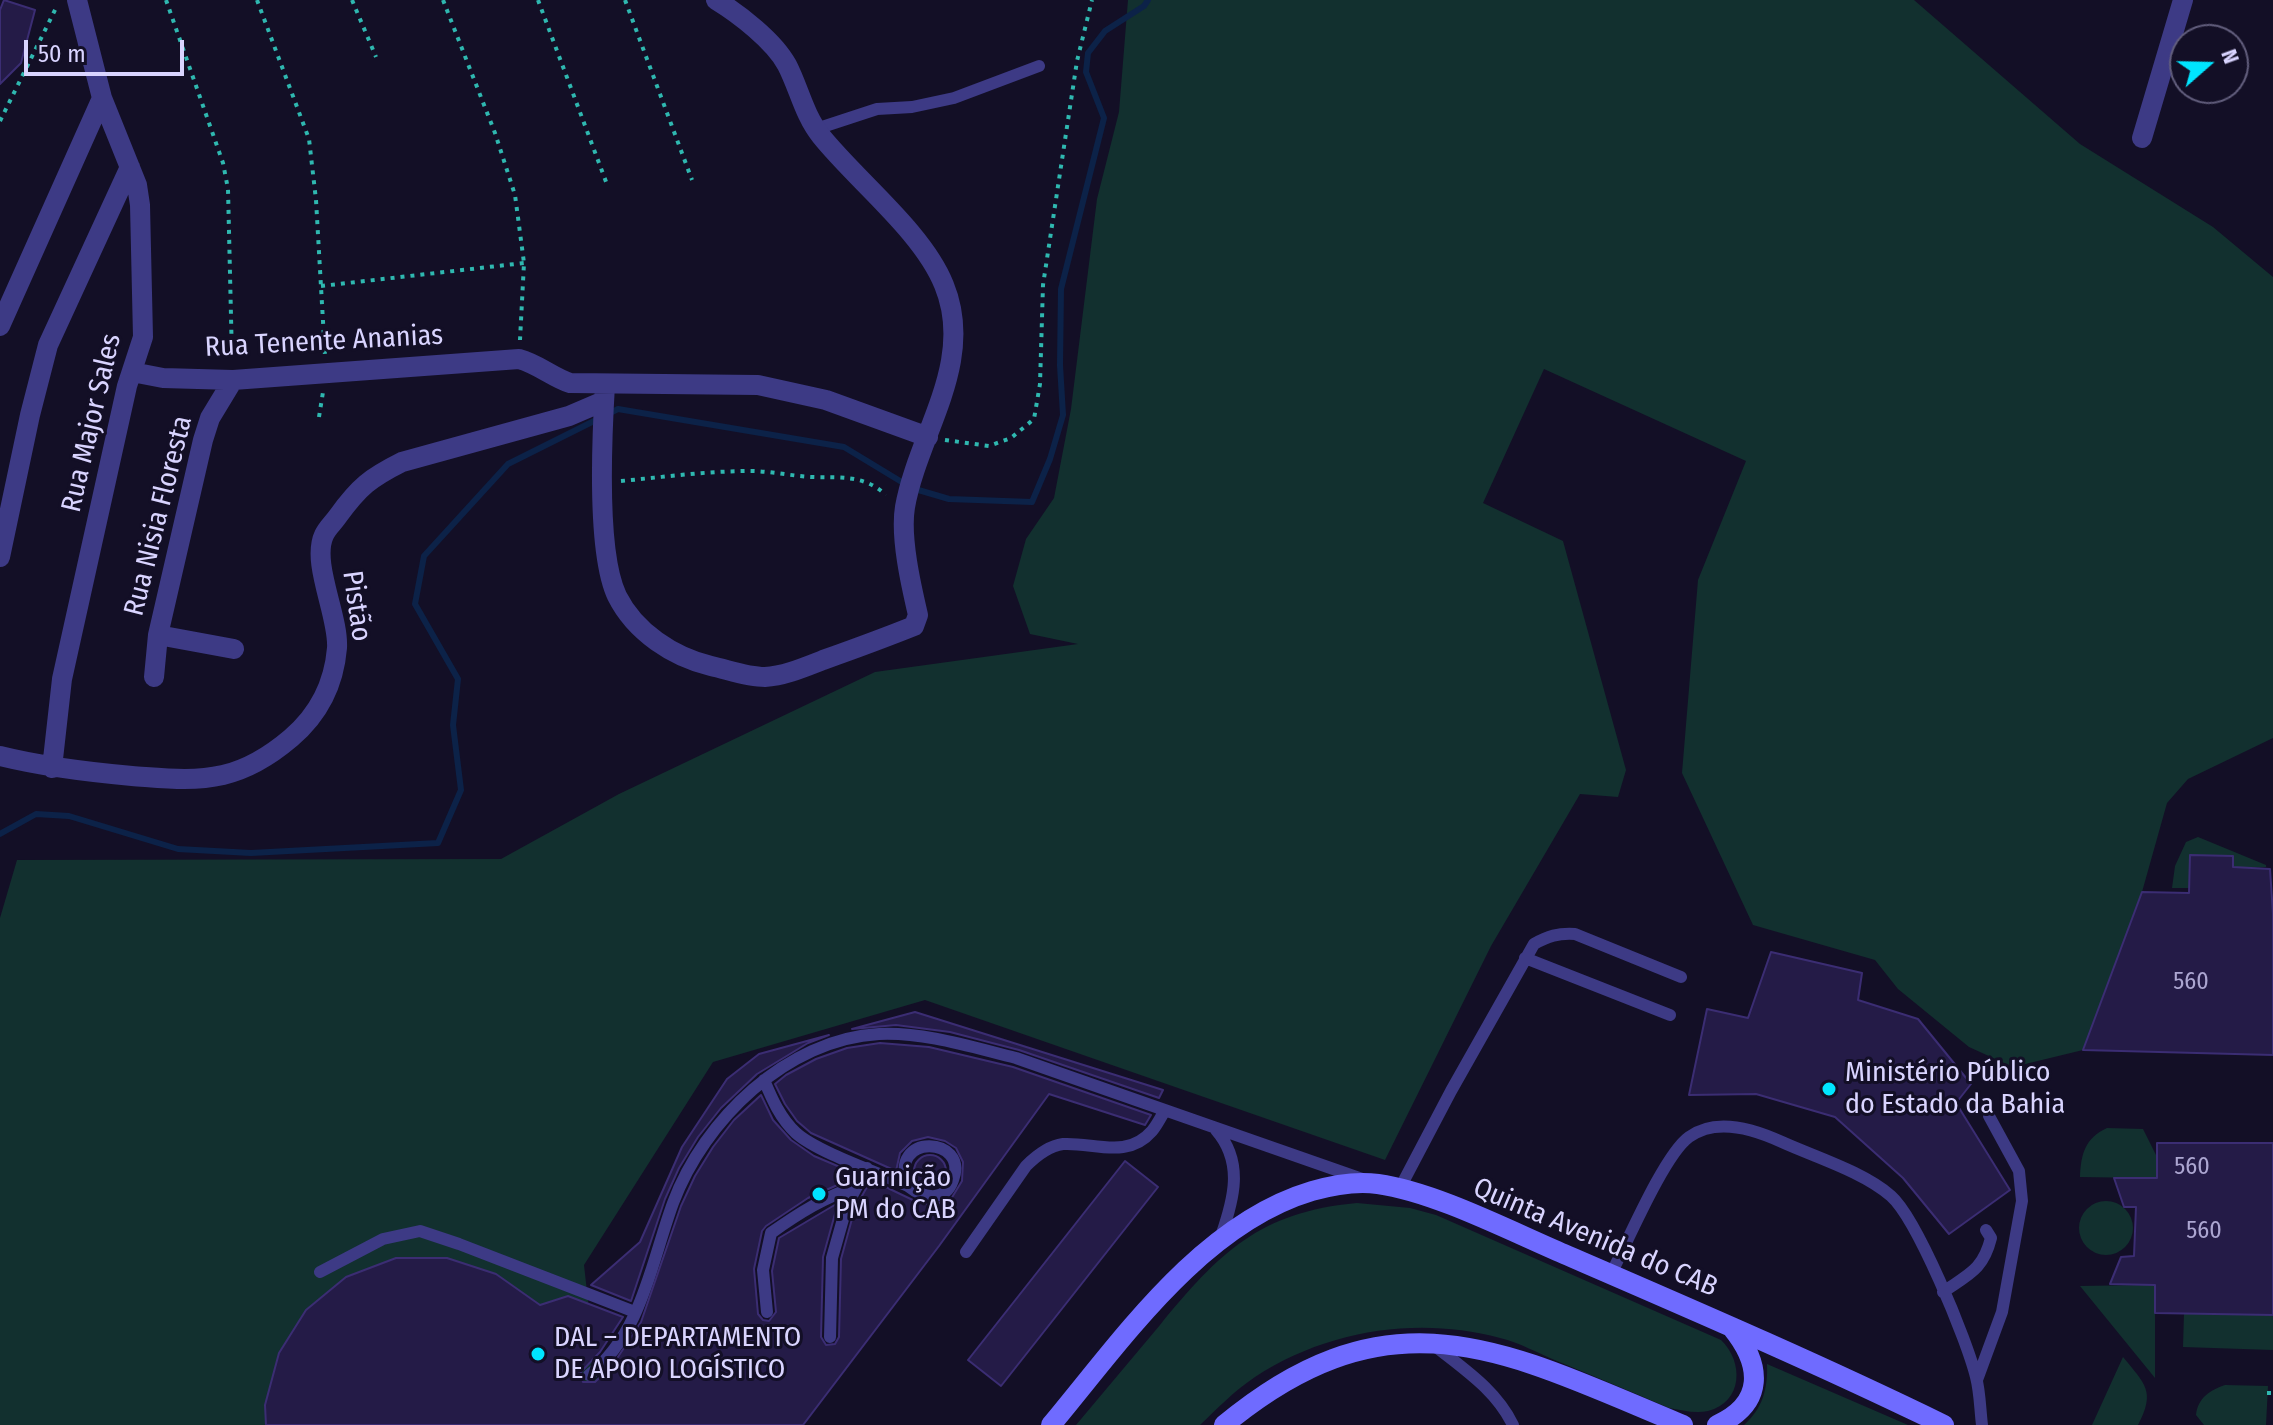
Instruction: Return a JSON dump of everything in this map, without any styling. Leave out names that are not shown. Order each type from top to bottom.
[{"type":"main road","name":"Quinta Avenida do CAB","points":[[1052,1424],[1178,1276],[1219,1241],[1269,1210],[1310,1192],[1352,1184],[1376,1184],[1428,1197],[1611,1274],[1849,1379],[1944,1425]]},
{"type":"main road","points":[[1717,1425],[1737,1414],[1745,1405],[1754,1382],[1750,1354],[1731,1326]]},
{"type":"main road","points":[[1224,1425],[1248,1405],[1291,1378],[1332,1360],[1366,1349],[1430,1341],[1465,1346],[1539,1365],[1683,1425]]},
{"type":"street","name":"Rua Major Sales","points":[[52,768],[62,679],[132,372],[139,354],[144,320],[137,185],[102,98],[77,0]]},
{"type":"street","points":[[605,393],[603,483],[609,569],[617,596],[632,618],[673,653],[699,663],[767,677],[914,626],[918,615],[904,523],[906,506],[940,408],[952,356],[952,313],[944,284],[906,229],[816,129],[776,48],[716,0]]},
{"type":"street","points":[[2142,138],[2183,0]]},
{"type":"street","points":[[0,326],[102,98]]},
{"type":"street","points":[[0,557],[48,345],[130,167]]},
{"type":"street","points":[[519,359],[534,363],[556,378],[605,393],[758,385],[826,400],[928,437]]},
{"type":"street","name":"Rua Tenente Ananias","points":[[132,372],[163,378],[233,380],[519,359]]},
{"type":"street","name":"Rua Nisia Floresta","points":[[154,677],[158,635],[203,440],[210,418],[233,380]]},
{"type":"street","name":"Pistão","points":[[0,756],[52,768],[196,779],[225,775],[274,752],[302,728],[321,703],[333,676],[337,645],[319,556],[324,536],[354,492],[378,474],[402,462],[569,416],[605,393]]},
{"type":"street","points":[[158,635],[234,649]]},
{"type":"lane","points":[[816,129],[877,109],[912,107],[954,98],[1039,66]]},
{"type":"lane","points":[[1400,1188],[1534,944],[1547,936],[1575,934],[1681,977]]},
{"type":"lane","points":[[1525,958],[1670,1015]]},
{"type":"lane","points":[[589,1375],[614,1351],[635,1312],[653,1269],[673,1202],[690,1167],[736,1105],[764,1080],[799,1059],[835,1043],[877,1034],[915,1036],[1016,1058],[1376,1184]]},
{"type":"lane","points":[[764,1080],[773,1103],[797,1134],[908,1186],[919,1195],[930,1197],[943,1194],[952,1185],[956,1172],[948,1152],[937,1146],[923,1146],[909,1155],[904,1165],[908,1186]]},
{"type":"lane","points":[[966,1252],[1026,1166],[1038,1155],[1063,1144],[1108,1149],[1126,1146],[1152,1132],[1165,1110]]},
{"type":"lane","points":[[1977,1380],[2002,1312],[2022,1201],[2019,1171],[1989,1116]]},
{"type":"lane","points":[[1214,1127],[1225,1140],[1235,1172],[1231,1203],[1219,1241]]},
{"type":"lane","points":[[1611,1274],[1673,1154],[1688,1137],[1702,1130],[1722,1127],[1748,1128],[1855,1175],[1891,1196],[1911,1223],[1971,1356],[1982,1425]]},
{"type":"lane","points":[[830,1337],[832,1258],[847,1205],[867,1168]]},
{"type":"lane","points":[[767,1312],[763,1270],[771,1233],[831,1195],[857,1186]]},
{"type":"lane","points":[[1943,1292],[1974,1271],[1986,1257],[1991,1238],[1986,1230]]},
{"type":"lane","points":[[320,1272],[383,1239],[420,1231],[635,1312]]},
{"type":"lane","points":[[1430,1341],[1484,1385],[1502,1405],[1513,1425]]},
{"type":"path","points":[[0,121],[60,0]]},
{"type":"path","points":[[166,0],[223,163],[228,189],[233,380]]},
{"type":"path","points":[[257,0],[309,139],[316,200],[326,371],[319,417]]},
{"type":"path","points":[[352,0],[376,57]]},
{"type":"path","points":[[443,0],[495,133],[515,195],[524,263],[519,359]]},
{"type":"path","points":[[538,0],[608,187]]},
{"type":"path","points":[[625,0],[692,180]]},
{"type":"path","points":[[928,437],[989,446],[1011,438],[1034,419],[1040,384],[1043,285],[1077,61],[1092,0]]},
{"type":"path","points":[[321,286],[524,263]]},
{"type":"path","points":[[603,483],[696,473],[752,471],[812,477],[853,477],[883,492],[896,505],[904,523]]},
{"type":"green space","points":[[1128,0],[1914,0],[2080,144],[2213,227],[2273,277],[2273,738],[2188,779],[2167,803],[2142,892],[2083,1050],[2013,1067],[1969,1047],[1898,989],[1875,960],[1753,925],[1682,773],[1698,580],[1746,461],[1544,369],[1483,503],[1563,541],[1626,770],[1618,797],[1580,794],[1491,946],[1385,1160],[925,1000],[713,1062],[584,1265],[602,1425],[0,1425],[0,918],[17,860],[501,859],[619,794],[875,672],[1078,644],[1030,634],[1013,586],[1026,539],[1054,498],[1071,409],[1097,199],[1119,112]]},
{"type":"green space","points":[[2198,837],[2266,867],[2244,868],[2233,874],[2232,856],[2190,855],[2189,888],[2172,888],[2175,866],[2186,842]]},
{"type":"green space","points":[[2107,1128],[2143,1129],[2157,1157],[2157,1188],[2145,1178],[2080,1177],[2089,1142]]},
{"type":"green space","points":[[2106,1201],[2125,1209],[2133,1228],[2125,1247],[2106,1255],[2087,1247],[2079,1228],[2087,1209]]},
{"type":"green space","points":[[1357,1203],[1410,1208],[1436,1215],[1721,1340],[1734,1359],[1734,1390],[1720,1406],[1708,1411],[1669,1408],[1507,1340],[1469,1331],[1405,1328],[1343,1338],[1283,1361],[1247,1382],[1200,1425],[1076,1425],[1181,1299],[1222,1257],[1244,1240],[1293,1216]]},
{"type":"green space","points":[[2155,1272],[2155,1378],[2080,1286],[2143,1285]]},
{"type":"green space","points":[[2184,1313],[2273,1315],[2273,1350],[2183,1347]]},
{"type":"green space","points":[[2123,1357],[2146,1388],[2146,1404],[2138,1425],[2092,1425]]},
{"type":"green space","points":[[1767,1364],[1908,1425],[1744,1425],[1756,1412],[1763,1397]]},
{"type":"green space","points":[[2225,1385],[2268,1386],[2266,1425],[2204,1425],[2196,1415],[2199,1404],[2210,1392]]},
{"type":"building","points":[[4,0],[35,10],[21,63],[0,84],[0,10]]},
{"type":"building","points":[[2190,855],[2233,856],[2233,867],[2270,869],[2273,1055],[2083,1050],[2142,892],[2189,893]]},
{"type":"building","name":"Ministério Público do Estado da Bahia","points":[[1771,952],[1862,973],[1858,1000],[1918,1019],[1971,1084],[1956,1103],[2010,1190],[1949,1234],[1903,1178],[1835,1117],[1756,1094],[1689,1095],[1707,1009],[1748,1018]]},
{"type":"building","points":[[915,1012],[1163,1090],[1159,1098],[1019,1050],[950,1032],[896,1025],[852,1029]]},
{"type":"building","points":[[829,1035],[808,1043],[757,1074],[721,1108],[698,1137],[665,1199],[631,1301],[591,1285],[640,1242],[682,1147],[727,1079],[759,1054]]},
{"type":"building","name":"Guarnição PM do CAB","points":[[880,1043],[929,1047],[1013,1067],[1151,1115],[1145,1125],[1049,1094],[803,1425],[266,1425],[265,1405],[279,1353],[306,1310],[346,1277],[396,1258],[447,1258],[496,1274],[540,1305],[568,1296],[623,1317],[600,1352],[581,1372],[583,1382],[595,1382],[614,1363],[641,1322],[681,1206],[695,1176],[734,1120],[761,1095],[773,1120],[791,1140],[814,1156],[854,1173],[851,1179],[808,1198],[766,1226],[762,1231],[754,1269],[758,1314],[769,1321],[776,1312],[772,1271],[779,1238],[838,1203],[823,1257],[821,1337],[826,1345],[835,1344],[839,1337],[841,1259],[855,1208],[871,1180],[917,1202],[933,1205],[951,1199],[962,1181],[963,1162],[956,1148],[945,1141],[928,1137],[912,1141],[900,1153],[896,1171],[811,1133],[797,1121],[785,1104],[775,1084],[786,1075],[816,1059],[847,1048]]},
{"type":"building","points":[[2157,1143],[2273,1143],[2273,1315],[2155,1313],[2155,1285],[2110,1284],[2121,1257],[2134,1256],[2136,1207],[2124,1207],[2114,1178],[2157,1178]]},
{"type":"building","points":[[930,1155],[941,1160],[946,1171],[941,1182],[930,1187],[919,1182],[914,1171],[919,1160]]},
{"type":"building","points":[[1125,1161],[1158,1187],[1001,1386],[968,1360]]},
{"type":"waterway","points":[[915,489],[949,499],[1032,502],[1050,459],[1063,415],[1061,289],[1104,118],[1086,72],[1088,53],[1105,31],[1144,6],[1148,0]]},
{"type":"waterway","points":[[0,834],[36,814],[69,816],[178,849],[251,853],[438,843],[461,790],[453,725],[458,679],[415,604],[424,556],[508,464],[618,409],[844,447],[905,484]]},
{"type":"place","name":"Ministério Público do Estado da Bahia","points":[[1829,1089]]},
{"type":"place","name":"Guarnição PM do CAB","points":[[819,1194]]},
{"type":"place","name":"DAL – DEPARTAMENTO DE APOIO LOGÍSTICO","points":[[538,1354]]}]
